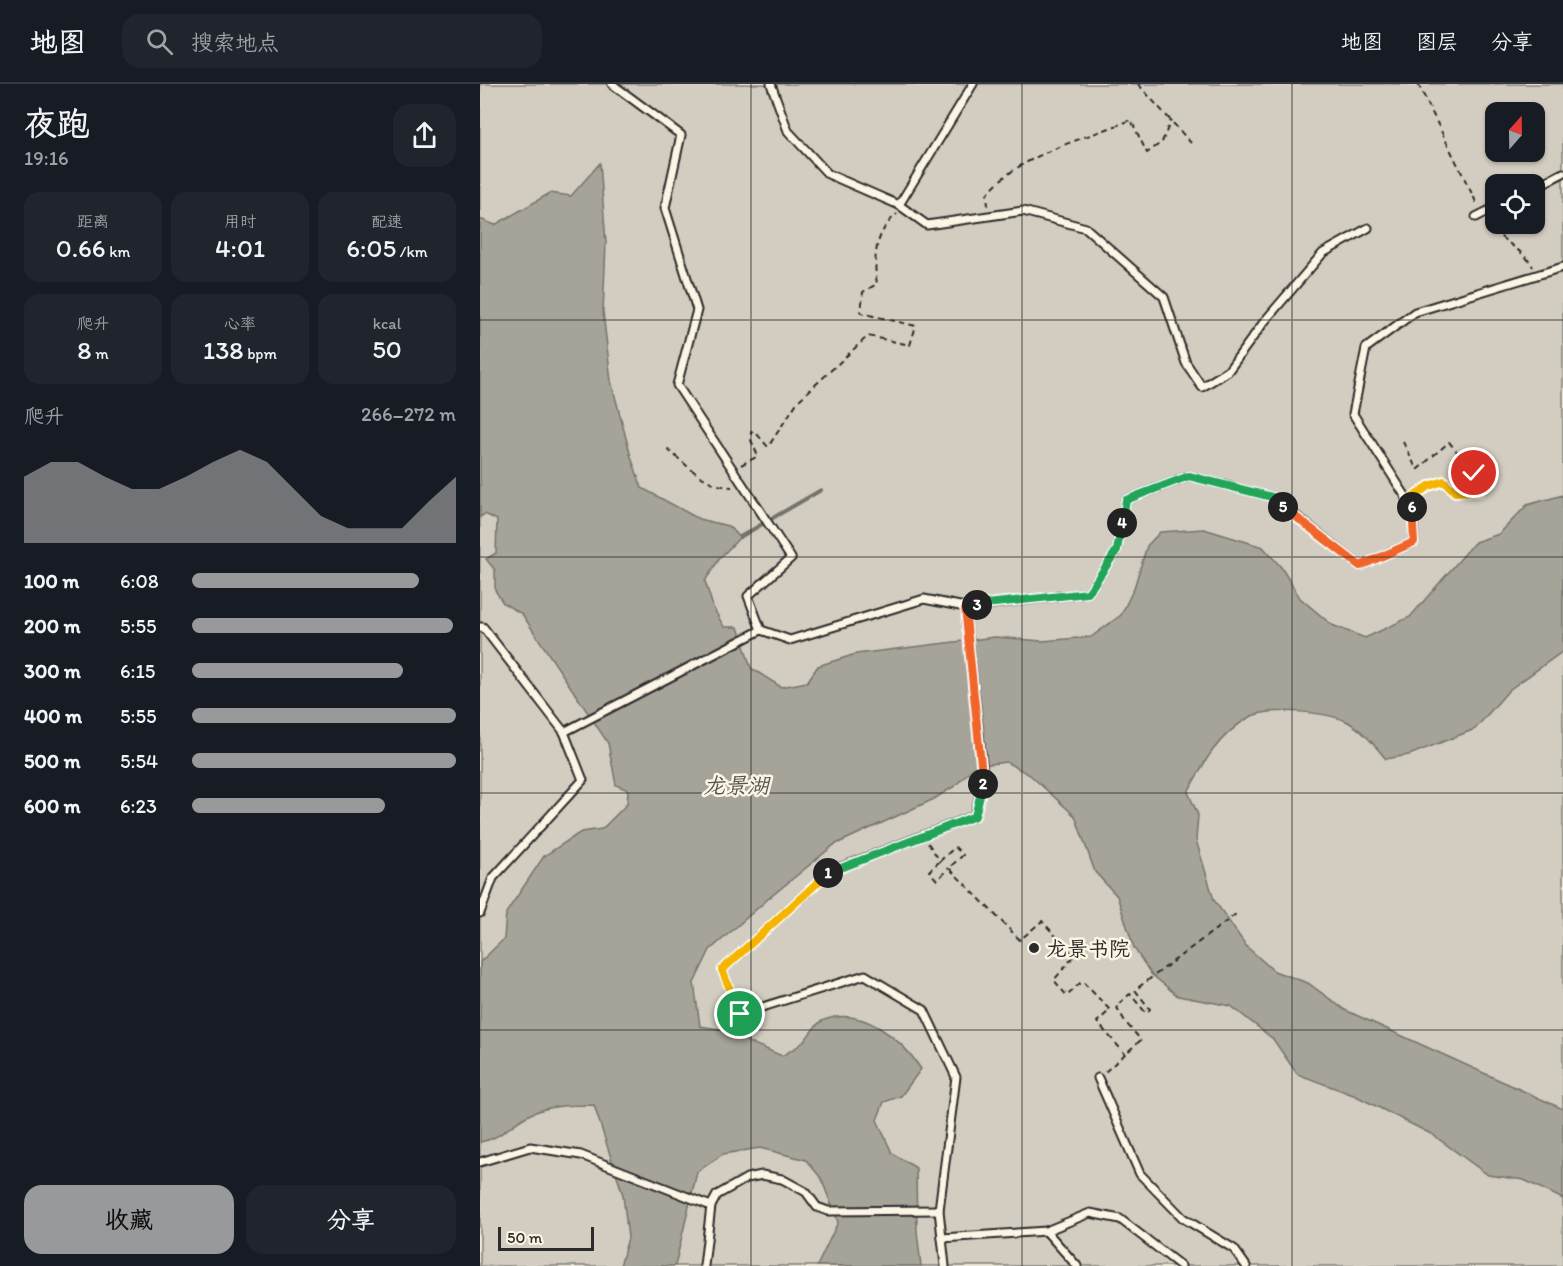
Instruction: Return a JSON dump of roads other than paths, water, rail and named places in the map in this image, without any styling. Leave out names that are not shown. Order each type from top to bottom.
[{"type":"lane","points":[[612,84],[681,135],[665,208],[697,310],[676,385],[758,505],[791,558],[748,596],[761,630]]},
{"type":"lane","points":[[771,84],[788,131],[828,174],[901,206],[927,225],[1023,211],[1086,228],[1164,297],[1186,363],[1202,387],[1228,371],[1264,322],[1323,253],[1368,228]]},
{"type":"lane","points":[[901,206],[973,84]]},
{"type":"lane","points":[[1545,182],[1563,173]]},
{"type":"lane","points":[[1479,215],[1485,212]]},
{"type":"lane","points":[[564,732],[761,630],[790,640],[924,599],[965,607],[1088,593],[1117,550],[1126,500],[1189,476],[1272,497],[1360,566],[1414,542],[1413,508],[1353,414],[1366,348],[1415,312],[1563,267]]},
{"type":"lane","points":[[945,1266],[939,1210],[956,1077],[924,1010],[865,975],[740,1014],[722,970],[829,872],[975,816],[984,780],[965,607]]},
{"type":"lane","points":[[480,627],[483,627],[564,732],[583,780],[493,878],[480,914]]},
{"type":"lane","points":[[1098,1078],[1140,1174],[1183,1218],[1234,1249],[1246,1266]]},
{"type":"lane","points":[[480,1162],[530,1147],[581,1155],[711,1206]]},
{"type":"lane","points":[[704,1266],[711,1206],[717,1195],[730,1186],[762,1174],[782,1179],[806,1192],[817,1207],[828,1211],[939,1210]]},
{"type":"lane","points":[[942,1238],[1046,1231],[1090,1213],[1120,1219],[1182,1266]]},
{"type":"lane","points":[[1046,1231],[1077,1266]]},
{"type":"water","name":"龙景湖","points":[[600,163],[606,243],[603,312],[611,381],[631,457],[642,488],[699,519],[728,526],[740,537],[720,558],[705,581],[713,607],[724,627],[738,627],[751,668],[781,687],[807,682],[818,666],[856,654],[995,637],[1042,641],[1091,637],[1121,615],[1134,588],[1147,546],[1160,532],[1204,529],[1263,547],[1281,567],[1300,598],[1332,625],[1365,638],[1410,617],[1475,542],[1499,534],[1527,505],[1563,495],[1563,651],[1509,690],[1475,729],[1409,755],[1386,759],[1363,733],[1346,721],[1311,713],[1282,711],[1257,714],[1237,725],[1220,742],[1206,760],[1188,792],[1198,815],[1196,840],[1214,900],[1247,947],[1274,971],[1308,983],[1345,1010],[1563,1109],[1563,1199],[1524,1180],[1488,1175],[1433,1135],[1356,1096],[1297,1074],[1273,1039],[1231,1006],[1178,996],[1151,974],[1134,948],[1117,896],[1095,872],[1075,816],[1030,775],[1006,762],[975,766],[955,786],[934,799],[834,845],[710,950],[694,983],[700,1026],[719,1029],[782,1056],[802,1043],[821,1022],[838,1017],[866,1021],[880,1028],[913,1058],[921,1069],[901,1096],[884,1102],[877,1120],[892,1153],[916,1168],[917,1232],[921,1266],[817,1266],[838,1222],[821,1178],[806,1160],[760,1148],[723,1154],[697,1172],[675,1266],[620,1266],[628,1238],[623,1195],[594,1105],[541,1110],[525,1117],[492,1139],[480,1142],[480,962],[504,939],[506,913],[544,856],[581,832],[602,829],[627,804],[628,790],[616,785],[608,743],[522,614],[503,603],[495,590],[495,570],[486,559],[496,553],[497,520],[485,514],[480,517],[480,219],[495,225],[550,193],[571,196]]},
{"type":"waterway","points":[[740,537],[821,490]]},
{"type":"place","name":"龙景书院","points":[[1034,948]]}]
